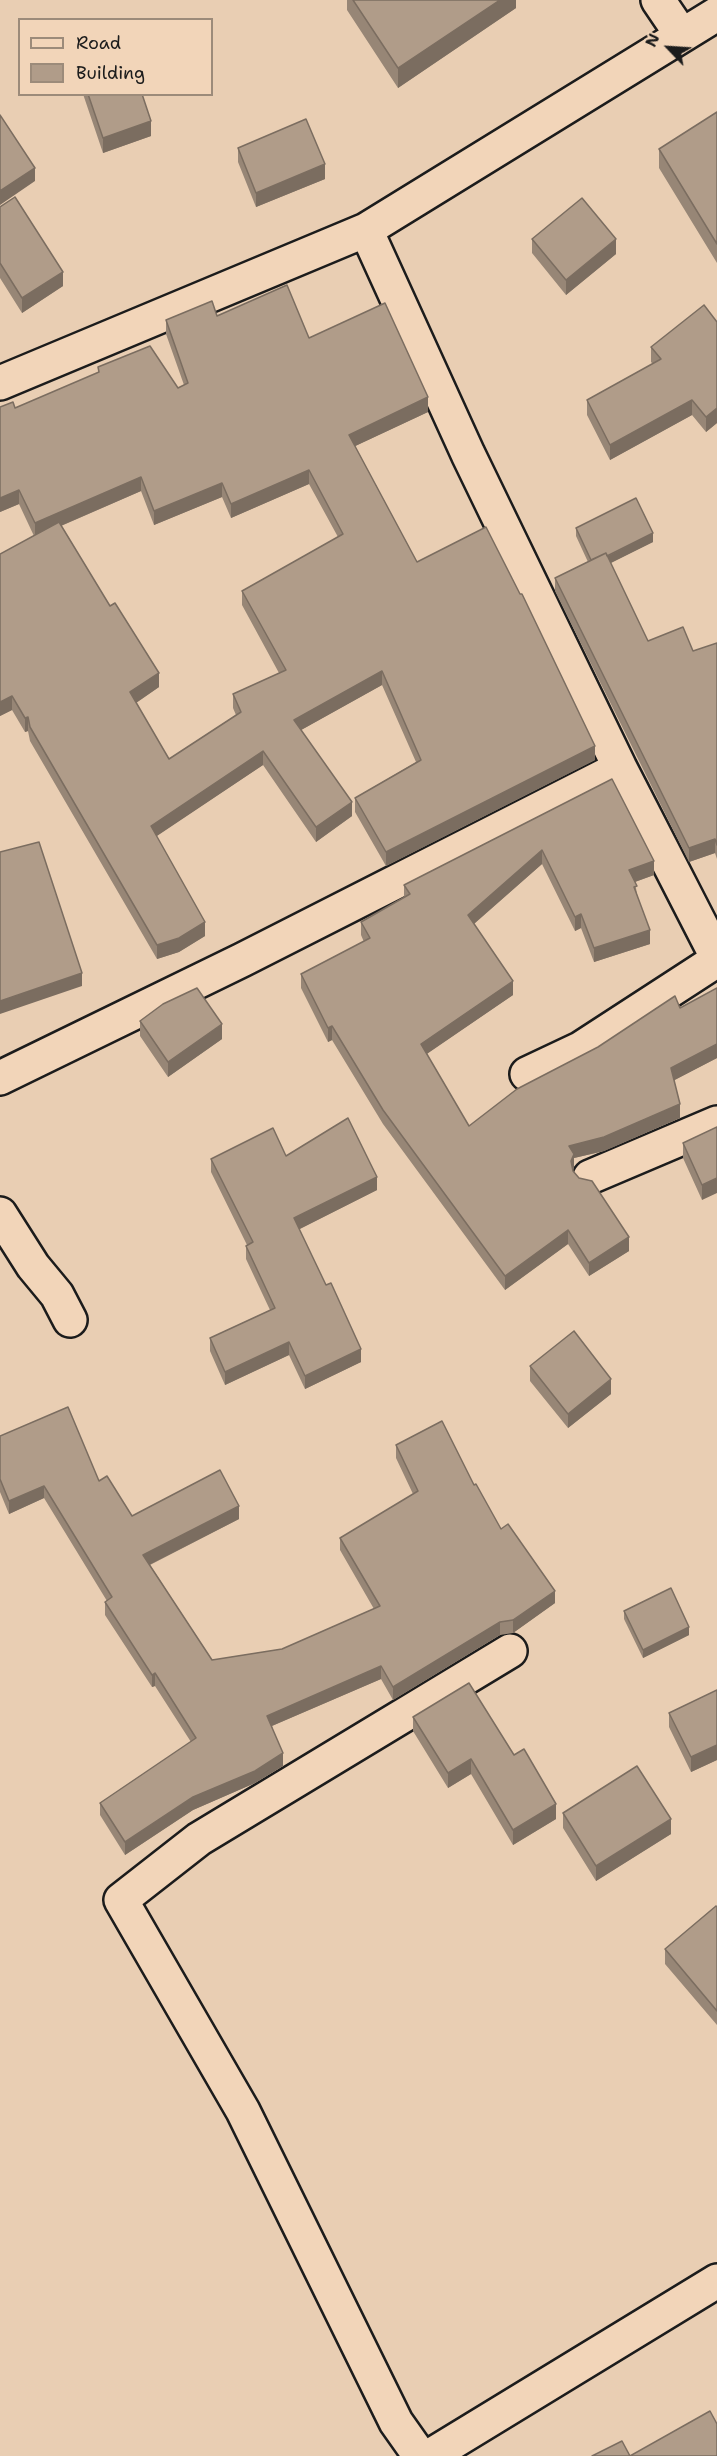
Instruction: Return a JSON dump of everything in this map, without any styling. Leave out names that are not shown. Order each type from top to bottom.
[{"type":"street","points":[[658,0],[681,34]]},
{"type":"street","points":[[0,383],[366,230],[681,34],[717,14]]},
{"type":"street","points":[[366,230],[468,454],[620,768],[717,958],[580,1049],[527,1074]]},
{"type":"street","points":[[0,1078],[242,960],[620,768]]},
{"type":"street","points":[[590,1177],[717,1123]]},
{"type":"street","points":[[0,1214],[33,1266],[57,1294],[70,1320]]},
{"type":"street","points":[[420,2456],[396,2422],[243,2111],[121,1900],[199,1839],[510,1651]]},
{"type":"street","points":[[430,2456],[717,2281]]},
{"type":"building","points":[[353,0],[500,0],[398,68]]},
{"type":"building","points":[[89,96],[143,96],[151,121],[103,138]]},
{"type":"building","points":[[717,112],[717,244],[659,149]]},
{"type":"building","points":[[0,115],[35,168],[0,191]]},
{"type":"building","points":[[306,119],[325,164],[256,193],[238,148]]},
{"type":"building","points":[[15,197],[63,272],[22,298],[0,263],[0,207]]},
{"type":"building","points":[[582,198],[616,239],[566,280],[532,239]]},
{"type":"building","points":[[287,285],[309,338],[385,303],[428,397],[349,435],[417,562],[486,527],[522,594],[595,746],[386,852],[355,798],[421,760],[382,671],[294,720],[352,802],[316,827],[263,751],[151,826],[205,922],[179,938],[157,945],[30,727],[28,717],[25,718],[12,696],[0,702],[0,554],[59,522],[110,606],[115,603],[159,673],[130,692],[169,759],[241,712],[233,694],[286,670],[242,591],[343,534],[309,470],[231,504],[222,483],[154,511],[141,477],[35,523],[19,490],[0,498],[0,407],[13,402],[15,408],[99,372],[98,367],[150,346],[178,388],[188,383],[166,320],[212,301],[217,316]]},
{"type":"building","points":[[704,305],[717,322],[717,408],[706,417],[692,400],[610,445],[587,400],[661,359],[651,347]]},
{"type":"building","points":[[636,498],[653,533],[607,556],[606,553],[591,560],[576,528]]},
{"type":"building","points":[[606,553],[648,641],[683,627],[693,651],[717,643],[717,845],[715,839],[689,848],[555,578]]},
{"type":"building","points":[[612,779],[654,861],[629,870],[637,886],[634,887],[650,930],[594,948],[581,914],[575,917],[542,850],[468,915],[513,981],[421,1044],[469,1126],[517,1089],[598,1047],[675,996],[680,1008],[717,988],[717,1044],[671,1068],[680,1104],[604,1137],[569,1146],[574,1154],[571,1161],[573,1171],[579,1178],[592,1181],[629,1237],[589,1263],[568,1230],[505,1276],[383,1110],[332,1026],[328,1028],[301,974],[370,938],[361,922],[410,894],[404,885]]},
{"type":"building","points":[[39,842],[82,973],[0,1001],[0,852]]},
{"type":"building","points":[[197,988],[222,1024],[168,1062],[140,1021],[163,1004]]},
{"type":"building","points":[[348,1118],[377,1177],[294,1218],[326,1285],[331,1283],[361,1349],[305,1376],[289,1342],[225,1372],[210,1338],[275,1308],[246,1246],[253,1242],[211,1159],[273,1128],[286,1156]]},
{"type":"building","points":[[717,1127],[717,1178],[702,1185],[683,1143]]},
{"type":"building","points":[[574,1331],[611,1379],[568,1414],[530,1366]]},
{"type":"building","points":[[68,1407],[99,1481],[107,1476],[132,1516],[220,1470],[239,1506],[143,1555],[212,1660],[282,1649],[380,1606],[340,1538],[418,1491],[396,1445],[442,1421],[474,1485],[476,1484],[501,1529],[508,1524],[555,1591],[513,1620],[500,1622],[393,1687],[381,1666],[267,1716],[283,1753],[255,1771],[193,1797],[125,1842],[100,1803],[196,1738],[155,1673],[152,1675],[105,1602],[112,1597],[44,1486],[9,1501],[0,1479],[0,1436]]},
{"type":"building","points":[[671,1588],[689,1627],[643,1650],[624,1611]]},
{"type":"building","points":[[469,1683],[514,1755],[524,1749],[556,1804],[513,1830],[471,1759],[448,1773],[413,1717]]},
{"type":"building","points":[[717,1690],[717,1745],[691,1757],[669,1713]]},
{"type":"building","points":[[637,1766],[671,1819],[596,1866],[563,1813]]},
{"type":"building","points":[[717,1907],[717,2011],[665,1949]]},
{"type":"building","points":[[710,2411],[717,2424],[717,2456],[630,2456]]},
{"type":"building","points":[[622,2441],[630,2456],[592,2456]]}]
